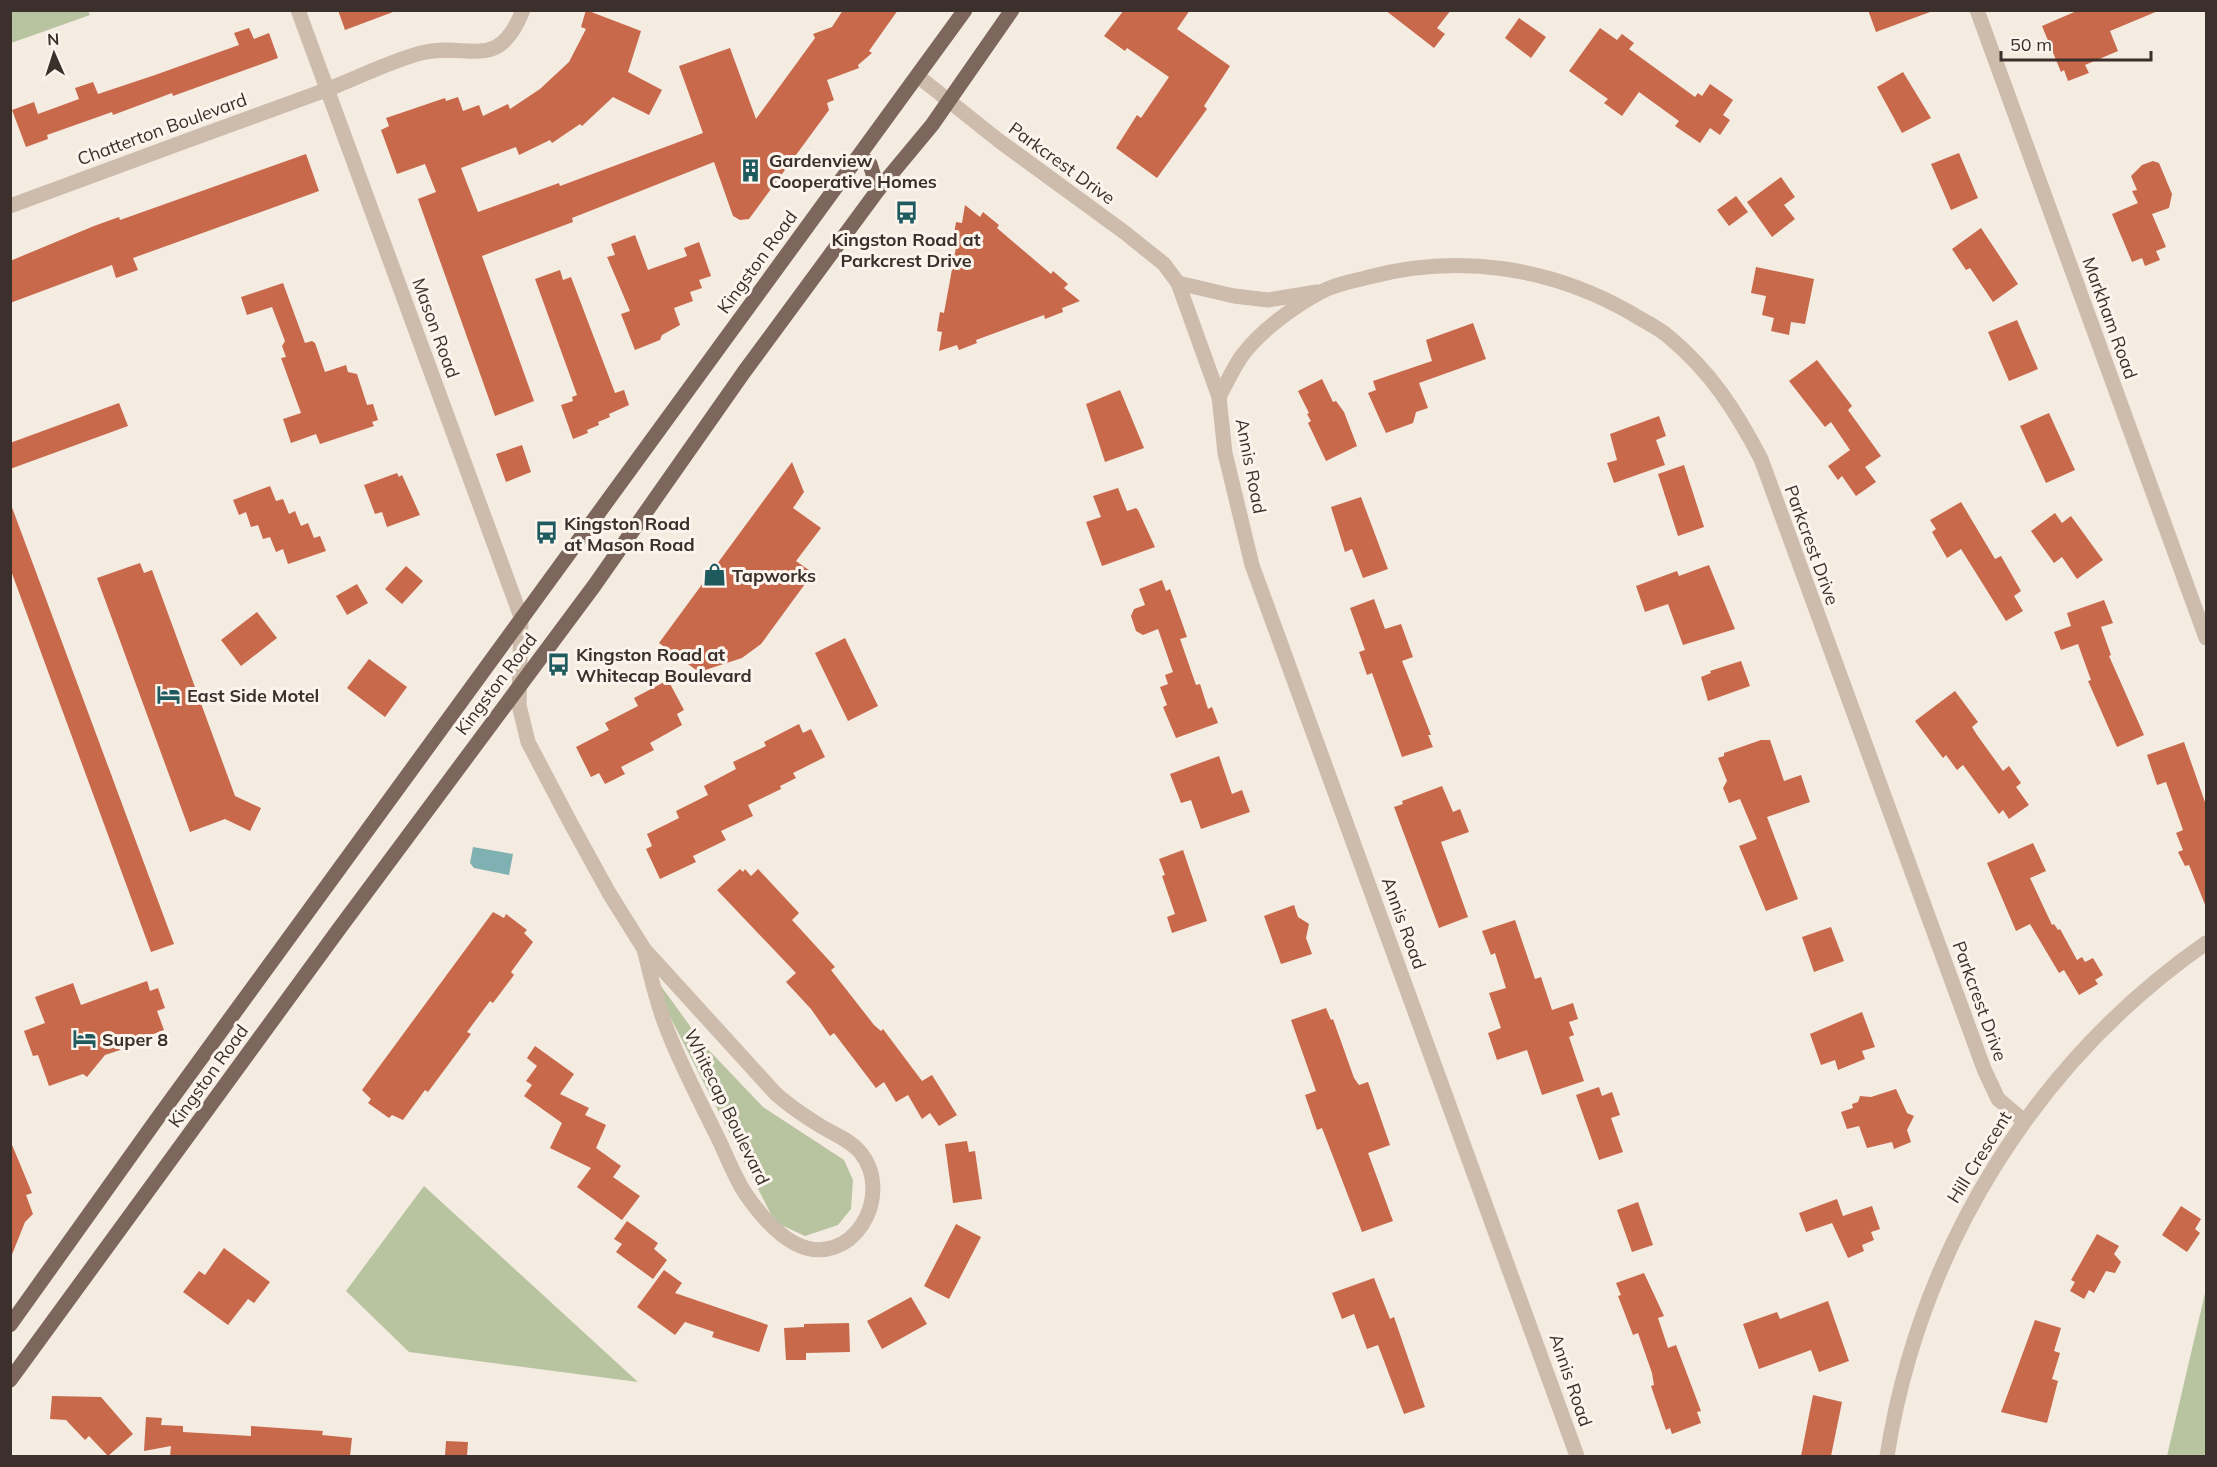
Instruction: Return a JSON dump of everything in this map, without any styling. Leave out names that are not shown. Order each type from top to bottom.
[{"type":"main road","name":"Kingston Road","points":[[10,1325],[521,617],[860,154],[919,77],[965,10]]},
{"type":"main road","name":"Kingston Road","points":[[10,1380],[519,686],[878,190],[948,101],[1012,10]]},
{"type":"main road","points":[[860,154],[870,164],[878,190]]},
{"type":"street","name":"Mason Road","points":[[298,10],[521,617],[520,662]]},
{"type":"street","name":"Chatterton Boulevard","points":[[10,206],[328,90],[424,52],[489,51],[508,39],[523,10]]},
{"type":"street","name":"Markham Road","points":[[1977,10],[2206,638]]},
{"type":"street","name":"Parkcrest Drive","points":[[919,77],[1164,264],[1178,283],[1219,397]]},
{"type":"street","name":"Parkcrest Drive","points":[[1178,283],[1234,296],[1268,300],[1322,291],[1386,272],[1425,265],[1461,264],[1533,274],[1573,285],[1609,301],[1668,335],[1706,370],[1723,394],[1761,459],[1984,1069],[1998,1099],[2024,1121]]},
{"type":"street","name":"Parkcrest Drive","points":[[1219,397],[1242,356],[1290,312],[1322,291]]},
{"type":"street","name":"Annis Road","points":[[1219,397],[1225,453],[1252,565],[1577,1456]]},
{"type":"street","name":"Whitecap Boulevard","points":[[520,662],[519,705],[528,742],[609,893],[644,950],[790,1107],[844,1138],[861,1153],[874,1188],[874,1200],[863,1226],[843,1245],[831,1250],[816,1250],[798,1245],[773,1228],[745,1193],[665,1024],[644,950]]},
{"type":"street","name":"Hill Crescent","points":[[1887,1456],[1898,1396],[1912,1346],[1941,1269],[1970,1206],[2024,1121],[2085,1046],[2164,974],[2206,943]]},
{"type":"green space","points":[[11,10],[88,11],[90,15],[11,43]]},
{"type":"green space","points":[[653,975],[703,1044],[763,1107],[844,1160],[853,1180],[851,1209],[838,1225],[805,1236],[775,1222],[661,999]]},
{"type":"green space","points":[[424,1186],[638,1382],[409,1352],[346,1291]]},
{"type":"green space","points":[[2206,1289],[2206,1456],[2167,1456]]},
{"type":"water","points":[[473,847],[513,854],[509,875],[474,868],[470,863]]},
{"type":"building","points":[[338,10],[392,10],[393,12],[345,30]]},
{"type":"building","points":[[586,10],[641,31],[628,72],[662,90],[649,115],[613,97],[582,126],[580,124],[552,143],[550,140],[519,155],[516,147],[461,168],[478,212],[559,183],[560,186],[703,133],[679,66],[730,48],[756,119],[815,38],[813,34],[832,27],[843,10],[898,10],[869,51],[872,53],[858,65],[859,68],[827,80],[834,100],[827,103],[829,110],[749,219],[740,220],[733,216],[714,162],[572,218],[573,222],[482,256],[534,401],[495,416],[418,199],[436,192],[425,164],[397,174],[381,130],[389,126],[386,118],[445,98],[446,101],[458,97],[463,111],[479,105],[483,116],[508,104],[510,109],[540,89],[569,62],[586,29],[581,27]]},
{"type":"building","points":[[1124,10],[1190,10],[1177,29],[1230,66],[1204,106],[1207,109],[1157,178],[1116,148],[1137,115],[1141,118],[1169,77],[1127,48],[1125,51],[1104,36]]},
{"type":"building","points":[[1385,10],[1451,10],[1437,28],[1445,34],[1434,48]]},
{"type":"building","points":[[1868,10],[1929,10],[1930,12],[1876,32]]},
{"type":"building","points":[[2079,10],[2158,11],[2110,31],[2118,51],[2085,65],[2089,73],[2068,81],[2064,70],[2061,72],[2042,26]]},
{"type":"building","points":[[1519,18],[1546,37],[1531,58],[1505,38]]},
{"type":"building","points":[[249,28],[254,39],[269,33],[278,58],[173,96],[172,93],[113,115],[112,112],[47,135],[48,139],[26,147],[12,110],[34,102],[38,114],[79,99],[75,88],[93,82],[98,94],[155,75],[239,45],[234,33]]},
{"type":"building","points":[[1600,28],[1617,40],[1622,34],[1634,43],[1629,49],[1695,97],[1698,93],[1702,96],[1710,84],[1733,100],[1723,115],[1730,120],[1720,135],[1710,128],[1700,143],[1675,126],[1679,121],[1639,92],[1622,116],[1604,103],[1608,99],[1569,71]]},
{"type":"building","points":[[1903,72],[1931,118],[1902,133],[1877,87]]},
{"type":"building","points":[[1959,153],[1978,198],[1951,210],[1931,164]]},
{"type":"building","points":[[306,154],[319,191],[133,258],[138,270],[116,278],[112,265],[10,303],[10,261],[94,226],[119,217],[120,220]]},
{"type":"building","points":[[2153,161],[2159,163],[2172,194],[2169,208],[2152,214],[2166,247],[2156,251],[2160,260],[2145,266],[2142,258],[2132,262],[2112,214],[2138,203],[2132,191],[2137,190],[2131,176],[2142,165]]},
{"type":"building","points":[[1781,177],[1795,197],[1784,205],[1795,219],[1772,237],[1747,202]]},
{"type":"building","points":[[1736,196],[1748,212],[1729,226],[1717,210]]},
{"type":"building","points":[[965,205],[980,217],[983,212],[999,225],[997,228],[1051,274],[1053,271],[1068,284],[1064,288],[1080,301],[1062,308],[1063,312],[1045,319],[1044,315],[976,340],[977,343],[959,350],[957,345],[939,351],[942,332],[937,331],[940,312],[944,313],[957,242],[953,241],[956,222],[962,223]]},
{"type":"building","points":[[1981,228],[2018,284],[1993,302],[1970,268],[1966,270],[1952,249]]},
{"type":"building","points":[[635,235],[648,270],[687,256],[684,248],[699,242],[711,276],[699,280],[702,288],[690,292],[693,301],[674,308],[680,325],[662,335],[660,340],[635,350],[621,314],[630,311],[607,257],[615,255],[611,244]]},
{"type":"building","points":[[1756,267],[1814,279],[1805,324],[1791,322],[1789,335],[1771,331],[1774,318],[1762,315],[1766,296],[1751,293]]},
{"type":"building","points":[[560,270],[563,280],[571,277],[615,393],[624,390],[629,405],[609,414],[610,417],[598,422],[599,425],[587,430],[588,433],[573,439],[561,405],[573,401],[572,397],[577,395],[535,279]]},
{"type":"building","points":[[283,283],[305,343],[312,341],[315,343],[325,372],[346,365],[348,372],[357,374],[367,405],[373,404],[378,420],[372,422],[374,426],[320,444],[316,434],[291,443],[283,419],[301,413],[281,358],[286,357],[282,346],[285,341],[272,307],[247,315],[241,297]]},
{"type":"building","points":[[2017,320],[2038,369],[2009,381],[1988,332]]},
{"type":"building","points":[[1473,323],[1486,359],[1419,383],[1428,408],[1416,412],[1413,423],[1386,433],[1368,393],[1376,390],[1373,381],[1432,361],[1426,340]]},
{"type":"building","points":[[1817,360],[1852,406],[1848,410],[1881,456],[1865,467],[1876,482],[1856,496],[1842,476],[1838,480],[1828,466],[1850,450],[1831,422],[1825,427],[1789,381]]},
{"type":"building","points":[[1322,379],[1333,402],[1336,401],[1344,412],[1357,446],[1326,461],[1308,423],[1311,421],[1307,414],[1309,413],[1298,391]]},
{"type":"building","points":[[1120,390],[1144,448],[1105,462],[1086,404]]},
{"type":"building","points":[[119,403],[128,426],[10,469],[10,443]]},
{"type":"building","points":[[2049,413],[2075,470],[2046,483],[2020,426]]},
{"type":"building","points":[[1659,416],[1666,436],[1656,440],[1665,465],[1614,483],[1607,463],[1617,460],[1610,434]]},
{"type":"building","points":[[522,445],[531,472],[506,482],[496,454]]},
{"type":"building","points":[[792,462],[804,492],[793,508],[821,528],[796,561],[813,573],[761,644],[742,658],[699,672],[659,643]]},
{"type":"building","points":[[1684,465],[1704,527],[1678,536],[1658,474]]},
{"type":"building","points":[[397,473],[399,477],[402,475],[420,515],[387,527],[382,512],[375,514],[364,485]]},
{"type":"building","points":[[270,486],[276,501],[283,499],[289,514],[295,511],[301,526],[308,523],[314,538],[320,536],[326,551],[288,564],[283,549],[276,552],[270,537],[263,539],[258,525],[251,527],[246,512],[239,515],[233,500]]},
{"type":"building","points":[[1118,488],[1127,511],[1136,508],[1138,510],[1155,547],[1102,566],[1086,522],[1101,517],[1093,496]]},
{"type":"building","points":[[1361,497],[1388,569],[1363,578],[1352,549],[1345,552],[1331,507]]},
{"type":"building","points":[[10,502],[174,944],[151,952],[10,568]]},
{"type":"building","points":[[1961,502],[1995,559],[2001,556],[2021,591],[2014,596],[2023,611],[2006,621],[1961,549],[1947,558],[1932,532],[1936,529],[1930,520]]},
{"type":"building","points":[[2055,513],[2062,523],[2071,516],[2103,560],[2077,579],[2062,557],[2054,563],[2031,531]]},
{"type":"building","name":"East Side Motel","points":[[140,563],[144,573],[152,570],[235,796],[261,808],[250,831],[225,819],[190,832],[97,578]]},
{"type":"building","points":[[1709,565],[1735,629],[1683,645],[1668,604],[1645,612],[1636,586],[1677,571],[1679,576]]},
{"type":"building","points":[[406,566],[423,581],[402,604],[385,589]]},
{"type":"building","points":[[1162,580],[1166,591],[1170,589],[1187,637],[1180,639],[1196,685],[1200,684],[1208,709],[1212,707],[1218,723],[1176,738],[1163,707],[1167,705],[1160,687],[1168,684],[1165,675],[1173,672],[1158,629],[1143,635],[1136,631],[1131,616],[1134,609],[1145,605],[1139,589]]},
{"type":"building","points":[[357,584],[368,603],[347,615],[336,596]]},
{"type":"building","points":[[1374,599],[1385,629],[1401,624],[1413,657],[1402,661],[1431,735],[1428,735],[1433,747],[1402,757],[1372,673],[1367,675],[1359,652],[1365,650],[1350,608]]},
{"type":"building","points":[[2104,600],[2113,623],[2101,627],[2111,655],[2109,656],[2144,735],[2117,747],[2088,681],[2091,680],[2078,644],[2061,650],[2054,632],[2071,626],[2067,613]]},
{"type":"building","points":[[257,612],[277,638],[241,666],[221,640]]},
{"type":"building","points":[[845,638],[878,706],[848,721],[815,653]]},
{"type":"building","points":[[369,659],[407,687],[385,717],[347,688]]},
{"type":"building","points":[[1741,661],[1750,686],[1708,701],[1701,677],[1711,673],[1710,671]]},
{"type":"building","points":[[668,680],[684,710],[677,714],[682,725],[650,743],[654,750],[621,767],[625,774],[605,784],[599,773],[591,777],[576,747],[609,730],[605,723],[638,706],[634,698]]},
{"type":"building","points":[[1955,691],[1978,722],[1972,727],[1977,735],[2003,771],[2009,766],[2021,783],[2016,787],[2029,805],[2009,819],[2003,810],[1999,814],[1963,765],[1957,770],[1946,755],[1943,758],[1915,721]]},
{"type":"building","points":[[799,724],[803,733],[811,729],[825,757],[793,773],[796,778],[780,786],[781,789],[748,805],[753,816],[721,831],[726,840],[693,856],[696,862],[660,879],[646,849],[652,846],[647,834],[679,818],[676,811],[708,795],[704,786],[736,769],[733,762],[766,746],[764,742]]},
{"type":"building","points":[[1761,740],[1770,740],[1784,781],[1801,775],[1810,802],[1767,817],[1798,899],[1766,911],[1739,846],[1757,839],[1740,799],[1729,803],[1723,788],[1727,781],[1718,758],[1724,756],[1724,753]]},
{"type":"building","points":[[2184,742],[2206,805],[2206,907],[2189,865],[2185,866],[2178,852],[2183,850],[2176,833],[2183,830],[2166,782],[2157,785],[2147,755]]},
{"type":"building","points":[[1219,756],[1232,794],[1242,790],[1250,812],[1201,829],[1191,800],[1181,803],[1170,774]]},
{"type":"building","points":[[1442,786],[1453,812],[1460,809],[1469,832],[1441,842],[1468,917],[1439,928],[1394,807],[1403,804],[1402,801]]},
{"type":"building","points":[[2033,843],[2046,871],[2030,878],[2052,925],[2060,929],[2077,960],[2082,957],[2085,962],[2093,958],[2103,975],[2095,980],[2098,984],[2079,995],[2064,970],[2059,973],[2030,924],[2016,931],[1987,863]]},
{"type":"building","points":[[1183,850],[1207,921],[1172,933],[1167,917],[1175,914],[1162,876],[1165,875],[1159,859]]},
{"type":"building","points":[[740,869],[743,872],[745,869],[751,876],[758,869],[799,913],[792,920],[835,967],[831,970],[874,1025],[881,1031],[883,1029],[922,1081],[932,1075],[957,1115],[939,1126],[930,1113],[922,1119],[908,1095],[896,1102],[884,1082],[876,1088],[834,1033],[830,1036],[811,1009],[786,982],[796,973],[717,890]]},
{"type":"building","points":[[1294,905],[1298,917],[1309,924],[1306,938],[1312,954],[1281,964],[1264,916]]},
{"type":"building","points":[[493,912],[504,918],[506,914],[527,930],[524,933],[533,942],[511,972],[514,975],[493,1003],[490,1001],[467,1032],[471,1034],[428,1092],[425,1090],[403,1120],[392,1115],[389,1118],[368,1103],[371,1099],[362,1090]]},
{"type":"building","points":[[1515,920],[1535,979],[1541,977],[1552,1010],[1573,1003],[1578,1019],[1569,1022],[1574,1035],[1569,1037],[1584,1081],[1542,1095],[1527,1050],[1497,1060],[1488,1033],[1501,1028],[1489,993],[1506,988],[1495,953],[1491,955],[1482,931]]},
{"type":"building","points":[[1831,927],[1844,961],[1814,972],[1802,937]]},
{"type":"building","name":"Super 8","points":[[147,981],[150,991],[158,988],[165,1008],[157,1011],[164,1030],[119,1047],[120,1050],[105,1055],[87,1077],[83,1074],[49,1086],[38,1055],[33,1056],[24,1031],[45,1023],[35,997],[73,983],[81,1005]]},
{"type":"building","points":[[1326,1008],[1331,1020],[1333,1019],[1354,1078],[1359,1085],[1368,1082],[1390,1145],[1368,1153],[1393,1221],[1362,1232],[1322,1128],[1317,1130],[1305,1095],[1316,1091],[1291,1020]]},
{"type":"building","points":[[1862,1012],[1875,1047],[1862,1051],[1865,1059],[1838,1070],[1835,1060],[1821,1065],[1810,1034]]},
{"type":"building","points":[[535,1046],[574,1074],[560,1094],[589,1108],[585,1115],[606,1125],[596,1148],[621,1166],[613,1177],[640,1196],[622,1220],[577,1187],[591,1168],[550,1148],[562,1123],[524,1096],[532,1085],[526,1081],[537,1066],[527,1058]]},
{"type":"building","points":[[1599,1087],[1602,1096],[1612,1092],[1620,1115],[1611,1118],[1623,1152],[1599,1160],[1576,1095]]},
{"type":"building","points":[[1896,1089],[1907,1113],[1914,1116],[1907,1130],[1911,1142],[1894,1149],[1892,1142],[1867,1148],[1859,1126],[1847,1129],[1841,1112],[1853,1108],[1852,1104],[1858,1102],[1860,1096],[1871,1097]]},
{"type":"building","points":[[10,1140],[32,1193],[26,1195],[33,1214],[25,1222],[11,1257]]},
{"type":"building","points":[[967,1141],[969,1152],[975,1151],[982,1199],[953,1203],[945,1144]]},
{"type":"building","points":[[1837,1199],[1843,1216],[1872,1206],[1880,1229],[1871,1232],[1874,1240],[1862,1245],[1864,1251],[1848,1258],[1832,1223],[1806,1232],[1799,1213]]},
{"type":"building","points":[[1638,1202],[1653,1245],[1632,1252],[1617,1210]]},
{"type":"building","points":[[2181,1206],[2201,1219],[2195,1229],[2200,1233],[2187,1252],[2162,1235]]},
{"type":"building","points":[[627,1221],[658,1243],[654,1249],[667,1260],[653,1279],[616,1252],[622,1244],[614,1239]]},
{"type":"building","points":[[956,1224],[981,1237],[949,1299],[924,1286]]},
{"type":"building","points":[[2097,1234],[2119,1246],[2114,1254],[2121,1262],[2115,1273],[2106,1271],[2094,1293],[2089,1290],[2084,1299],[2070,1291],[2075,1282],[2071,1280]]},
{"type":"building","points":[[224,1248],[270,1282],[254,1303],[248,1299],[228,1325],[183,1292],[199,1271],[205,1275]]},
{"type":"building","points":[[664,1270],[682,1283],[675,1293],[768,1325],[759,1352],[712,1337],[714,1332],[685,1322],[675,1335],[637,1307]]},
{"type":"building","points":[[1644,1273],[1664,1316],[1658,1318],[1668,1348],[1676,1345],[1701,1411],[1697,1412],[1701,1423],[1672,1434],[1670,1428],[1666,1430],[1651,1386],[1654,1385],[1652,1373],[1638,1333],[1633,1335],[1618,1296],[1621,1295],[1616,1283]]},
{"type":"building","points":[[1374,1278],[1390,1319],[1394,1317],[1425,1407],[1404,1414],[1378,1345],[1367,1349],[1354,1314],[1342,1319],[1332,1293]]},
{"type":"building","points":[[911,1297],[927,1324],[882,1349],[867,1321]]},
{"type":"building","points":[[1828,1301],[1849,1361],[1819,1372],[1811,1350],[1759,1369],[1743,1324],[1777,1312],[1780,1319]]},
{"type":"building","points":[[2035,1320],[2061,1328],[2054,1351],[2060,1353],[2052,1379],[2058,1381],[2047,1423],[2001,1412]]},
{"type":"building","points":[[849,1323],[850,1352],[806,1353],[806,1360],[786,1360],[784,1328],[804,1327],[804,1324]]},
{"type":"building","points":[[1813,1395],[1842,1402],[1831,1456],[1801,1456]]},
{"type":"building","points":[[52,1396],[101,1397],[133,1434],[108,1456],[89,1436],[85,1440],[66,1420],[50,1419]]},
{"type":"building","points":[[146,1417],[162,1418],[161,1425],[183,1426],[183,1432],[251,1436],[251,1426],[323,1431],[322,1435],[352,1438],[350,1456],[170,1456],[171,1446],[144,1451]]},
{"type":"building","points":[[446,1441],[468,1442],[467,1456],[445,1456]]},
{"type":"place","name":"Gardenview Cooperative Homes","points":[[751,170]]},
{"type":"place","name":"Kingston Road at Parkcrest Drive","points":[[906,213]]},
{"type":"place","name":"Kingston Road at Mason Road","points":[[546,533]]},
{"type":"place","name":"Tapworks","points":[[714,575]]},
{"type":"place","name":"Kingston Road at Whitecap Boulevard","points":[[558,664]]},
{"type":"place","name":"East Side Motel","points":[[169,695]]},
{"type":"place","name":"Super 8","points":[[84,1039]]}]
